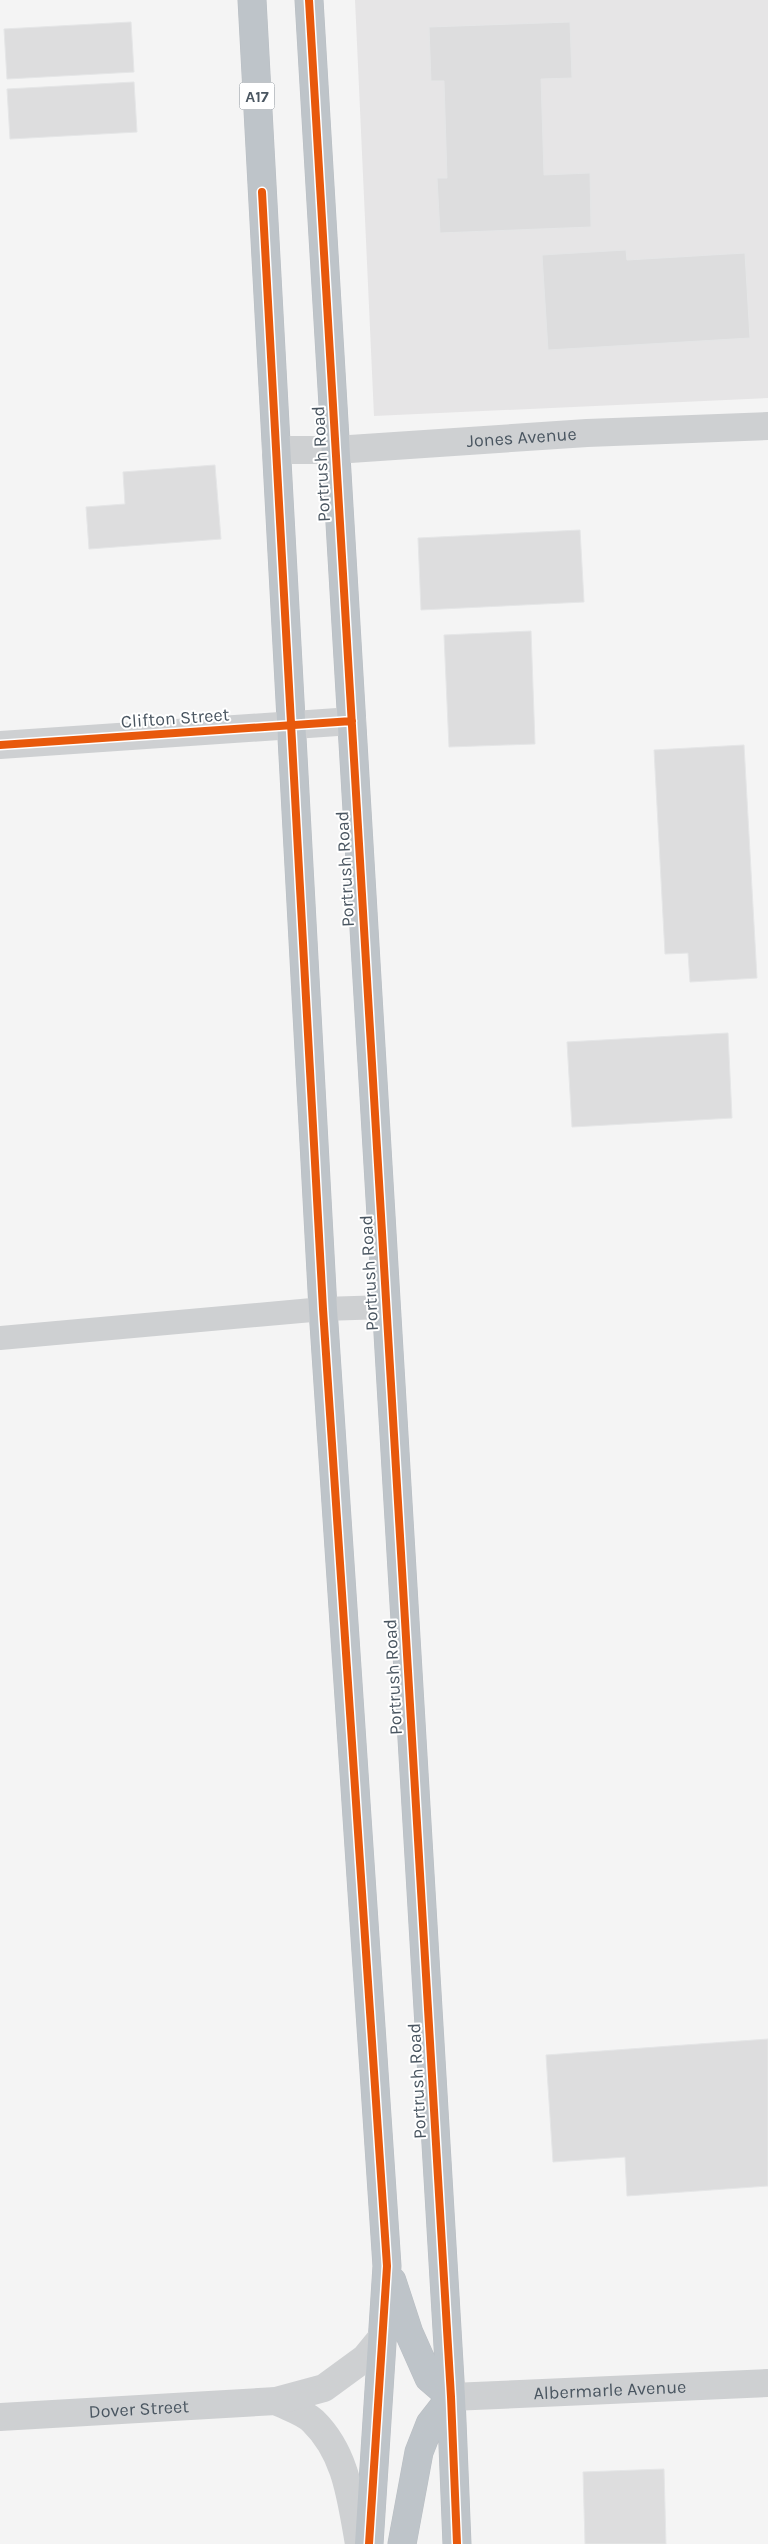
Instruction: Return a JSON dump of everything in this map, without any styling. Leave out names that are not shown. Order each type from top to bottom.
[{"type":"highway","name":"A17","points":[[252,0],[322,1309],[387,2266],[369,2544]]},
{"type":"highway","name":"Portrush Road","points":[[309,0],[451,2397],[457,2544]]},
{"type":"highway","points":[[387,2266],[409,2333],[429,2378],[451,2397],[430,2424],[419,2452],[402,2544]]},
{"type":"street","name":"Jones Avenue","points":[[276,450],[335,450],[587,433],[768,426]]},
{"type":"street","name":"Clifton Street","points":[[0,745],[352,721]]},
{"type":"street","name":"Dover Street","points":[[0,2418],[276,2401],[324,2388],[365,2358],[383,2336]]},
{"type":"street","name":"Albermarle Avenue","points":[[451,2397],[768,2383]]},
{"type":"street","points":[[276,2401],[312,2420],[336,2451],[345,2470],[359,2544]]},
{"type":"lane","points":[[0,1338],[322,1309],[386,1307]]},
{"type":"shaded area","points":[[355,0],[768,0],[768,398],[374,416]]},
{"type":"building","points":[[131,22],[134,72],[7,79],[4,29]]},
{"type":"building","points":[[570,22],[572,78],[541,79],[544,175],[590,173],[591,227],[440,233],[437,178],[447,178],[444,81],[431,81],[429,27]]},
{"type":"building","points":[[134,82],[137,132],[10,139],[7,89]]},
{"type":"building","points":[[626,250],[627,260],[745,253],[750,338],[548,350],[542,255]]},
{"type":"building","points":[[215,465],[221,539],[89,549],[86,507],[125,504],[123,472]]},
{"type":"building","points":[[580,530],[584,602],[421,610],[418,538]]},
{"type":"building","points":[[531,631],[535,744],[449,747],[444,635]]},
{"type":"building","points":[[744,745],[757,978],[690,982],[688,953],[665,954],[654,750]]},
{"type":"building","points":[[728,1033],[732,1118],[572,1127],[567,1042]]},
{"type":"building","points":[[768,2039],[768,2186],[627,2196],[625,2157],[553,2162],[546,2055]]},
{"type":"building","points":[[664,2469],[666,2544],[585,2544],[583,2472]]},
{"type":"cycle path","points":[[309,0],[451,2397],[457,2544]]},
{"type":"cycle path","points":[[262,192],[323,1309],[387,2266],[369,2544]]},
{"type":"cycle path","points":[[0,745],[352,721]]}]
